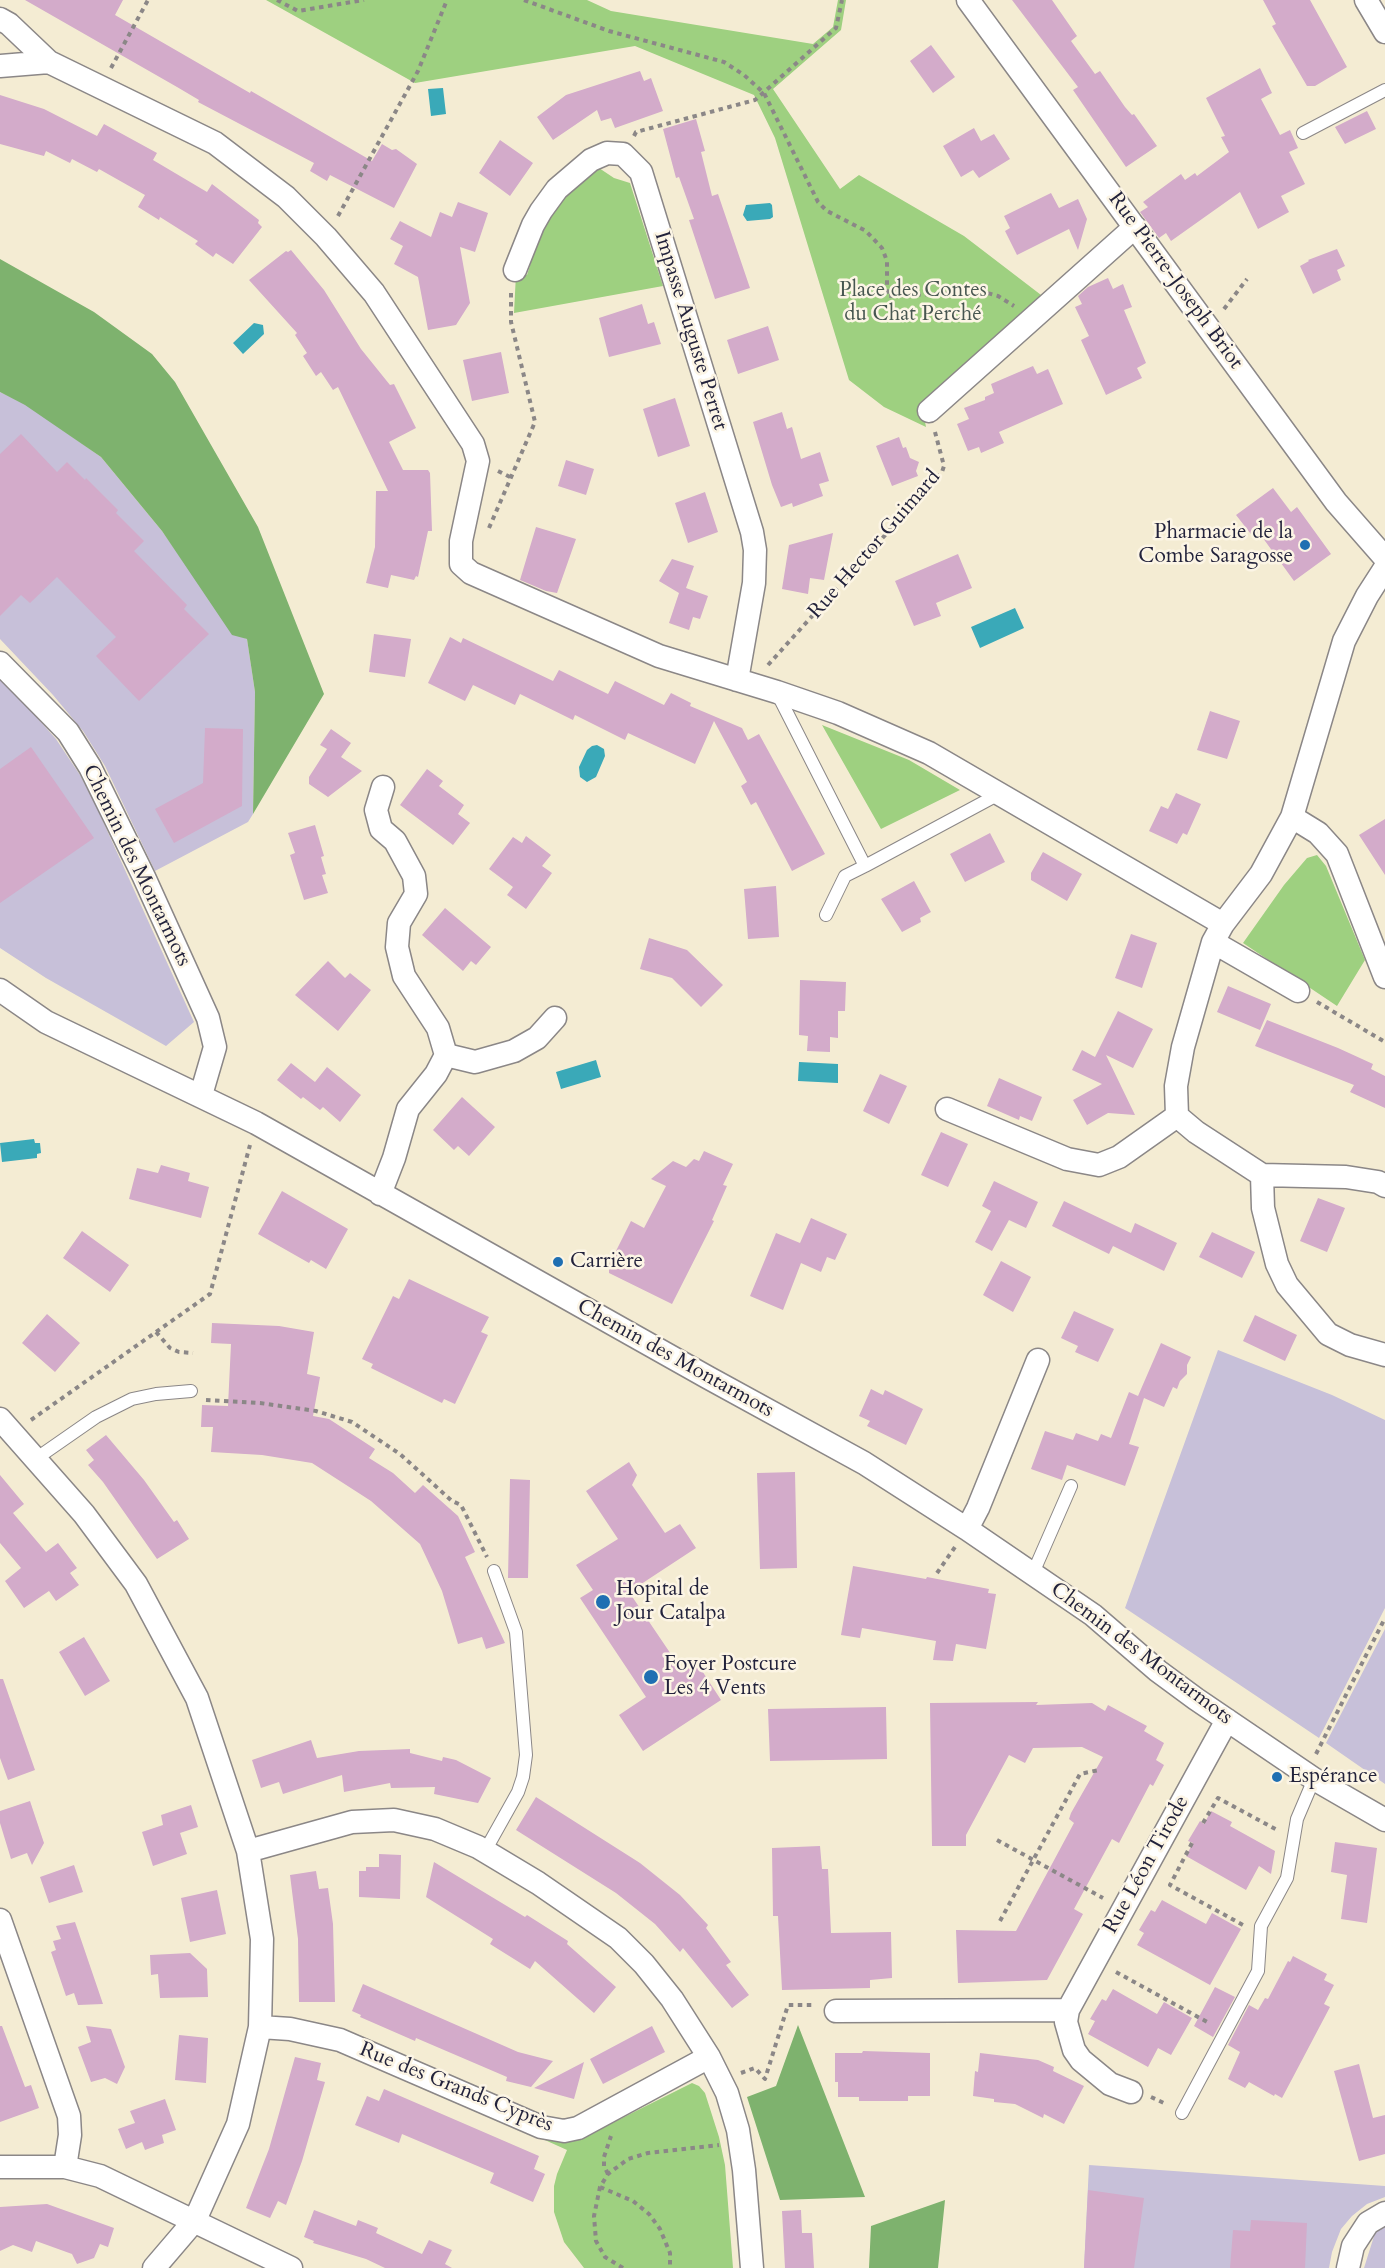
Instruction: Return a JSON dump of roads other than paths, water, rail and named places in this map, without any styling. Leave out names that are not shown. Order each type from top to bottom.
[{"type":"street","name":"Rue Pierre-Joseph Briot","points":[[968,0],[1336,502],[1385,558]]},
{"type":"street","points":[[1366,0],[1385,32]]},
{"type":"street","points":[[0,19],[9,24],[49,62],[215,143],[286,197],[326,237],[374,293],[473,444],[478,461],[460,541],[462,564],[471,573],[659,656],[838,713],[929,753],[999,794],[1218,933],[1298,991]]},
{"type":"street","points":[[0,66],[49,62]]},
{"type":"street","name":"Impasse Auguste Perret","points":[[515,270],[533,225],[557,189],[591,160],[607,153],[623,154],[641,172],[752,532],[755,550],[754,583],[744,682]]},
{"type":"street","points":[[929,411],[1135,227]]},
{"type":"street","points":[[1385,568],[1344,640],[1292,817],[1261,874],[1218,933],[1183,1047],[1176,1086],[1178,1116],[1196,1132],[1262,1175],[1346,1177],[1378,1182],[1385,1186]]},
{"type":"street","name":"Chemin des Montarmots","points":[[0,663],[68,732],[90,767],[144,877],[208,1018],[215,1047],[201,1095]]},
{"type":"street","points":[[380,1194],[394,1158],[408,1109],[436,1074],[446,1055],[438,1028],[404,976],[397,947],[399,923],[416,894],[414,876],[394,841],[381,829],[376,810],[383,788]]},
{"type":"street","points":[[1292,817],[1318,833],[1337,854],[1381,967]]},
{"type":"street","name":"Chemin des Montarmots","points":[[0,990],[46,1022],[256,1123],[864,1464],[967,1528],[1093,1615],[1158,1671],[1227,1720],[1310,1776],[1385,1820]]},
{"type":"street","points":[[446,1055],[475,1062],[514,1051],[537,1038],[555,1018]]},
{"type":"street","points":[[946,1109],[1067,1159],[1099,1165],[1119,1156],[1178,1116]]},
{"type":"street","points":[[1262,1175],[1263,1208],[1276,1264],[1287,1285],[1328,1334],[1350,1345],[1385,1355]]},
{"type":"street","points":[[967,1528],[978,1508],[1038,1360]]},
{"type":"street","points":[[7,1426],[84,1514],[136,1584],[197,1698],[248,1851],[262,1939],[260,2027],[238,2124],[195,2220],[154,2268]]},
{"type":"street","name":"Rue Léon Tirode","points":[[1068,2010],[1227,1720]]},
{"type":"street","points":[[248,1851],[352,1822],[394,1821],[435,1829],[485,1851],[538,1883],[618,1938],[644,1964],[672,1999],[709,2057],[727,2092],[740,2142],[752,2268]]},
{"type":"street","points":[[0,1920],[69,2116],[65,2167]]},
{"type":"street","points":[[836,2011],[1068,2010],[1066,2022],[1074,2050],[1081,2060],[1110,2084],[1131,2092]]},
{"type":"street","name":"Rue des Grands Cyprès","points":[[260,2027],[290,2029],[340,2040],[541,2127],[564,2131],[578,2128],[709,2057]]},
{"type":"street","points":[[0,2167],[65,2167],[100,2176],[291,2268]]},
{"type":"street","points":[[1348,2268],[1353,2246],[1368,2223],[1385,2213]]},
{"type":"lane","points":[[1303,133],[1385,90]]},
{"type":"lane","points":[[777,692],[865,866]]},
{"type":"lane","points":[[826,915],[845,876],[999,794]]},
{"type":"lane","points":[[37,1458],[113,1407],[132,1399],[191,1391]]},
{"type":"lane","points":[[1033,1573],[1071,1486]]},
{"type":"lane","points":[[485,1851],[518,1792],[524,1777],[526,1755],[516,1632],[494,1571]]},
{"type":"lane","points":[[1182,2113],[1258,1971],[1261,1926],[1287,1878],[1297,1819],[1310,1776]]},
{"type":"water","points":[[443,88],[446,114],[431,116],[428,89]]},
{"type":"water","points":[[770,203],[773,217],[770,219],[747,221],[743,215],[746,205]]},
{"type":"water","points":[[254,323],[263,325],[264,334],[243,354],[233,343]]},
{"type":"water","points":[[1015,608],[1024,628],[980,648],[971,627]]},
{"type":"water","points":[[597,745],[604,749],[605,756],[596,777],[587,782],[580,777],[579,767],[587,750]]},
{"type":"water","points":[[596,1060],[601,1077],[561,1089],[556,1072]]},
{"type":"water","points":[[799,1062],[838,1064],[838,1083],[798,1081]]},
{"type":"water","points":[[34,1139],[35,1143],[40,1143],[41,1153],[37,1154],[37,1158],[2,1162],[0,1143]]},
{"type":"place","name":"Pharmacie de la Combe Saragosse","points":[[1305,545]]},
{"type":"place","name":"Carrière","points":[[558,1262]]},
{"type":"place","name":"Hopital de Jour Catalpa","points":[[603,1602]]},
{"type":"place","name":"Foyer Postcure Les 4 Vents","points":[[651,1677]]},
{"type":"place","name":"Espérance","points":[[1277,1777]]},
{"type":"park label","name":"Place des Contes du Chat Perché","points":[[913,303]]}]
